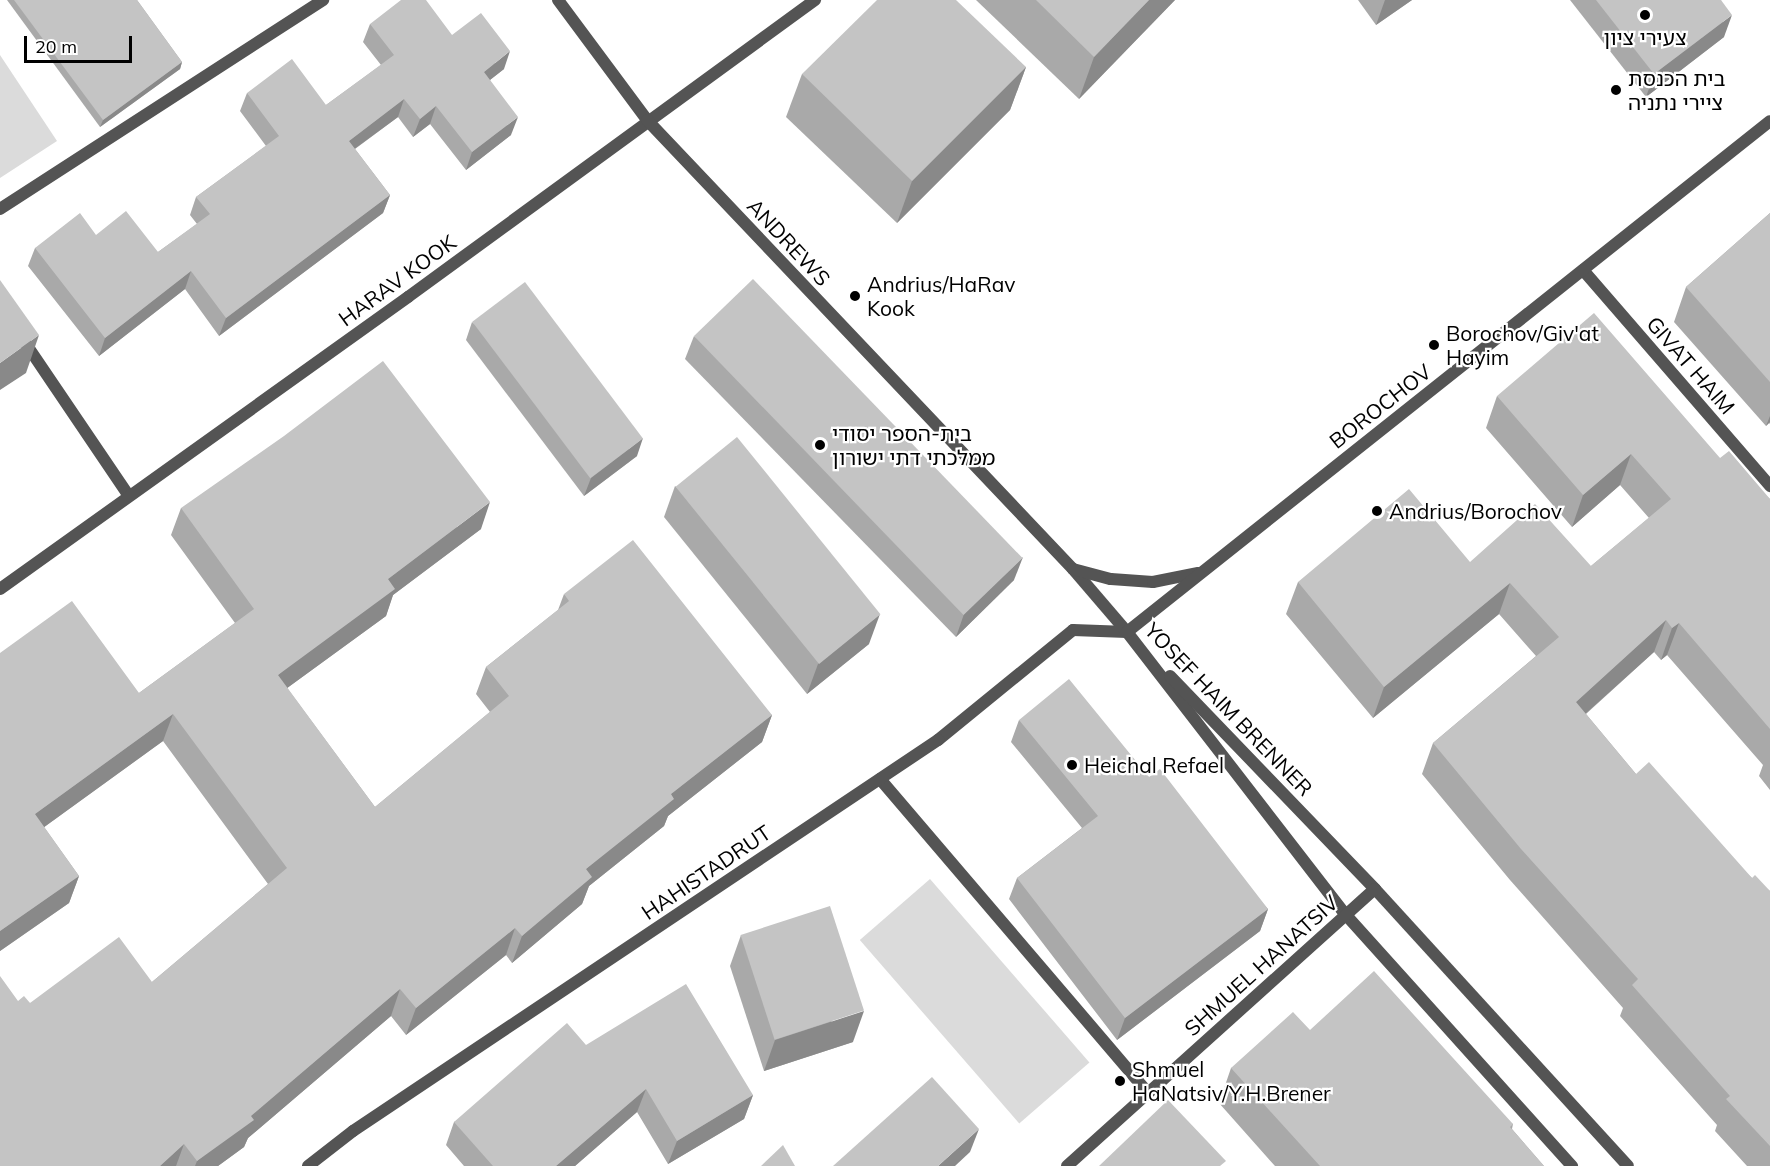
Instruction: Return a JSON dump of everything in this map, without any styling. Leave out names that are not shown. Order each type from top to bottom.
[{"type":"street","points":[[0,209],[323,0]]},
{"type":"street","name":"ANDREWS","points":[[558,0],[648,120],[1073,569],[1127,632]]},
{"type":"street","name":"HARAV KOOK","points":[[0,589],[408,297],[815,0]]},
{"type":"street","name":"BOROCHOV","points":[[1127,632],[1770,121]]},
{"type":"street","name":"GIVAT HAIM","points":[[1583,270],[1770,486]]},
{"type":"street","points":[[19,334],[129,496]]},
{"type":"street","points":[[1073,569],[1111,579],[1153,582],[1202,572]]},
{"type":"street","name":"HAHISTADRUT","points":[[308,1166],[363,1124],[938,741],[1073,630],[1127,632]]},
{"type":"street","name":"YOSEF HAIM BRENNER","points":[[1127,632],[1376,889],[1628,1166]]},
{"type":"street","name":"YOSEF HAIM BRENNER","points":[[1127,632],[1346,915],[1572,1166]]},
{"type":"street","points":[[880,779],[1148,1093]]},
{"type":"street","name":"SHMUEL HANATSIV","points":[[1067,1166],[1376,889]]},
{"type":"shaded area","points":[[0,55],[57,141],[0,178]]},
{"type":"shaded area","points":[[930,879],[1089,1062],[1019,1123],[860,940]]},
{"type":"building","points":[[14,0],[137,0],[182,62],[103,120]]},
{"type":"building","points":[[401,0],[426,0],[452,35],[481,13],[510,51],[484,72],[518,117],[472,152],[436,106],[420,119],[404,99],[349,141],[390,195],[226,318],[191,271],[105,338],[35,248],[80,213],[96,235],[126,211],[158,252],[210,214],[196,197],[279,136],[247,93],[292,59],[326,105],[394,55],[370,24]]},
{"type":"building","points":[[877,0],[956,0],[1026,67],[912,181],[802,74]]},
{"type":"building","points":[[1036,0],[1149,0],[1094,57]]},
{"type":"building","points":[[1596,0],[1721,0],[1732,15],[1654,74]]},
{"type":"building","points":[[1770,213],[1770,382],[1686,287]]},
{"type":"building","points":[[753,279],[1023,558],[964,615],[694,336]]},
{"type":"building","points":[[0,280],[39,335],[0,363]]},
{"type":"building","points":[[525,282],[643,439],[590,478],[472,322]]},
{"type":"building","points":[[1594,313],[1720,458],[1729,451],[1770,499],[1770,729],[1679,623],[1672,628],[1666,620],[1576,702],[1636,774],[1649,762],[1752,878],[1755,875],[1770,891],[1770,1146],[1726,1099],[1730,1096],[1632,985],[1638,979],[1521,849],[1433,743],[1559,637],[1510,583],[1384,687],[1298,582],[1409,489],[1470,562],[1535,504],[1591,566],[1671,499],[1631,454],[1583,495],[1497,396]]},
{"type":"building","points":[[383,361],[490,502],[388,579],[395,589],[278,675],[375,807],[509,696],[486,667],[569,601],[564,594],[633,540],[772,715],[671,794],[674,799],[586,869],[592,877],[522,936],[515,928],[416,1008],[400,989],[251,1116],[254,1120],[197,1161],[184,1144],[160,1166],[0,1166],[0,976],[18,1001],[24,996],[30,1003],[119,937],[152,982],[287,868],[173,714],[35,814],[79,876],[0,931],[0,653],[72,601],[139,693],[254,609],[181,508],[284,436]]},
{"type":"building","points":[[737,437],[880,614],[819,664],[676,487]]},
{"type":"building","points":[[1069,679],[1149,777],[1160,769],[1268,909],[1125,1018],[1017,878],[1098,816],[1019,720]]},
{"type":"building","points":[[830,906],[864,1011],[775,1040],[741,935]]},
{"type":"building","points":[[1374,971],[1513,1124],[1510,1127],[1544,1166],[1320,1166],[1231,1068],[1293,1012],[1310,1030]]},
{"type":"building","points":[[686,984],[753,1095],[677,1141],[646,1089],[556,1166],[493,1166],[454,1122],[567,1023],[586,1045]]},
{"type":"building","points":[[932,1077],[979,1129],[938,1166],[833,1166]]},
{"type":"building","points":[[1168,1100],[1226,1161],[1220,1166],[1099,1166]]},
{"type":"building","points":[[783,1145],[795,1166],[761,1166]]},
{"type":"place","name":"צעירי ציון","points":[[1645,15]]},
{"type":"place","name":"בית הכנסת ציירי נתניה","points":[[1616,90]]},
{"type":"place","name":"Andrius/HaRav Kook","points":[[855,296]]},
{"type":"place","name":"Borochov/Giv'at Hayim","points":[[1434,345]]},
{"type":"place","name":"בית-הספר יסודי ממלכתי דתי ישורון","points":[[820,445]]},
{"type":"place","name":"Andrius/Borochov","points":[[1377,511]]},
{"type":"place","name":"Heichal Refael","points":[[1072,765]]},
{"type":"place","name":"Shmuel HaNatsiv/Y.H.Brener","points":[[1120,1081]]}]
